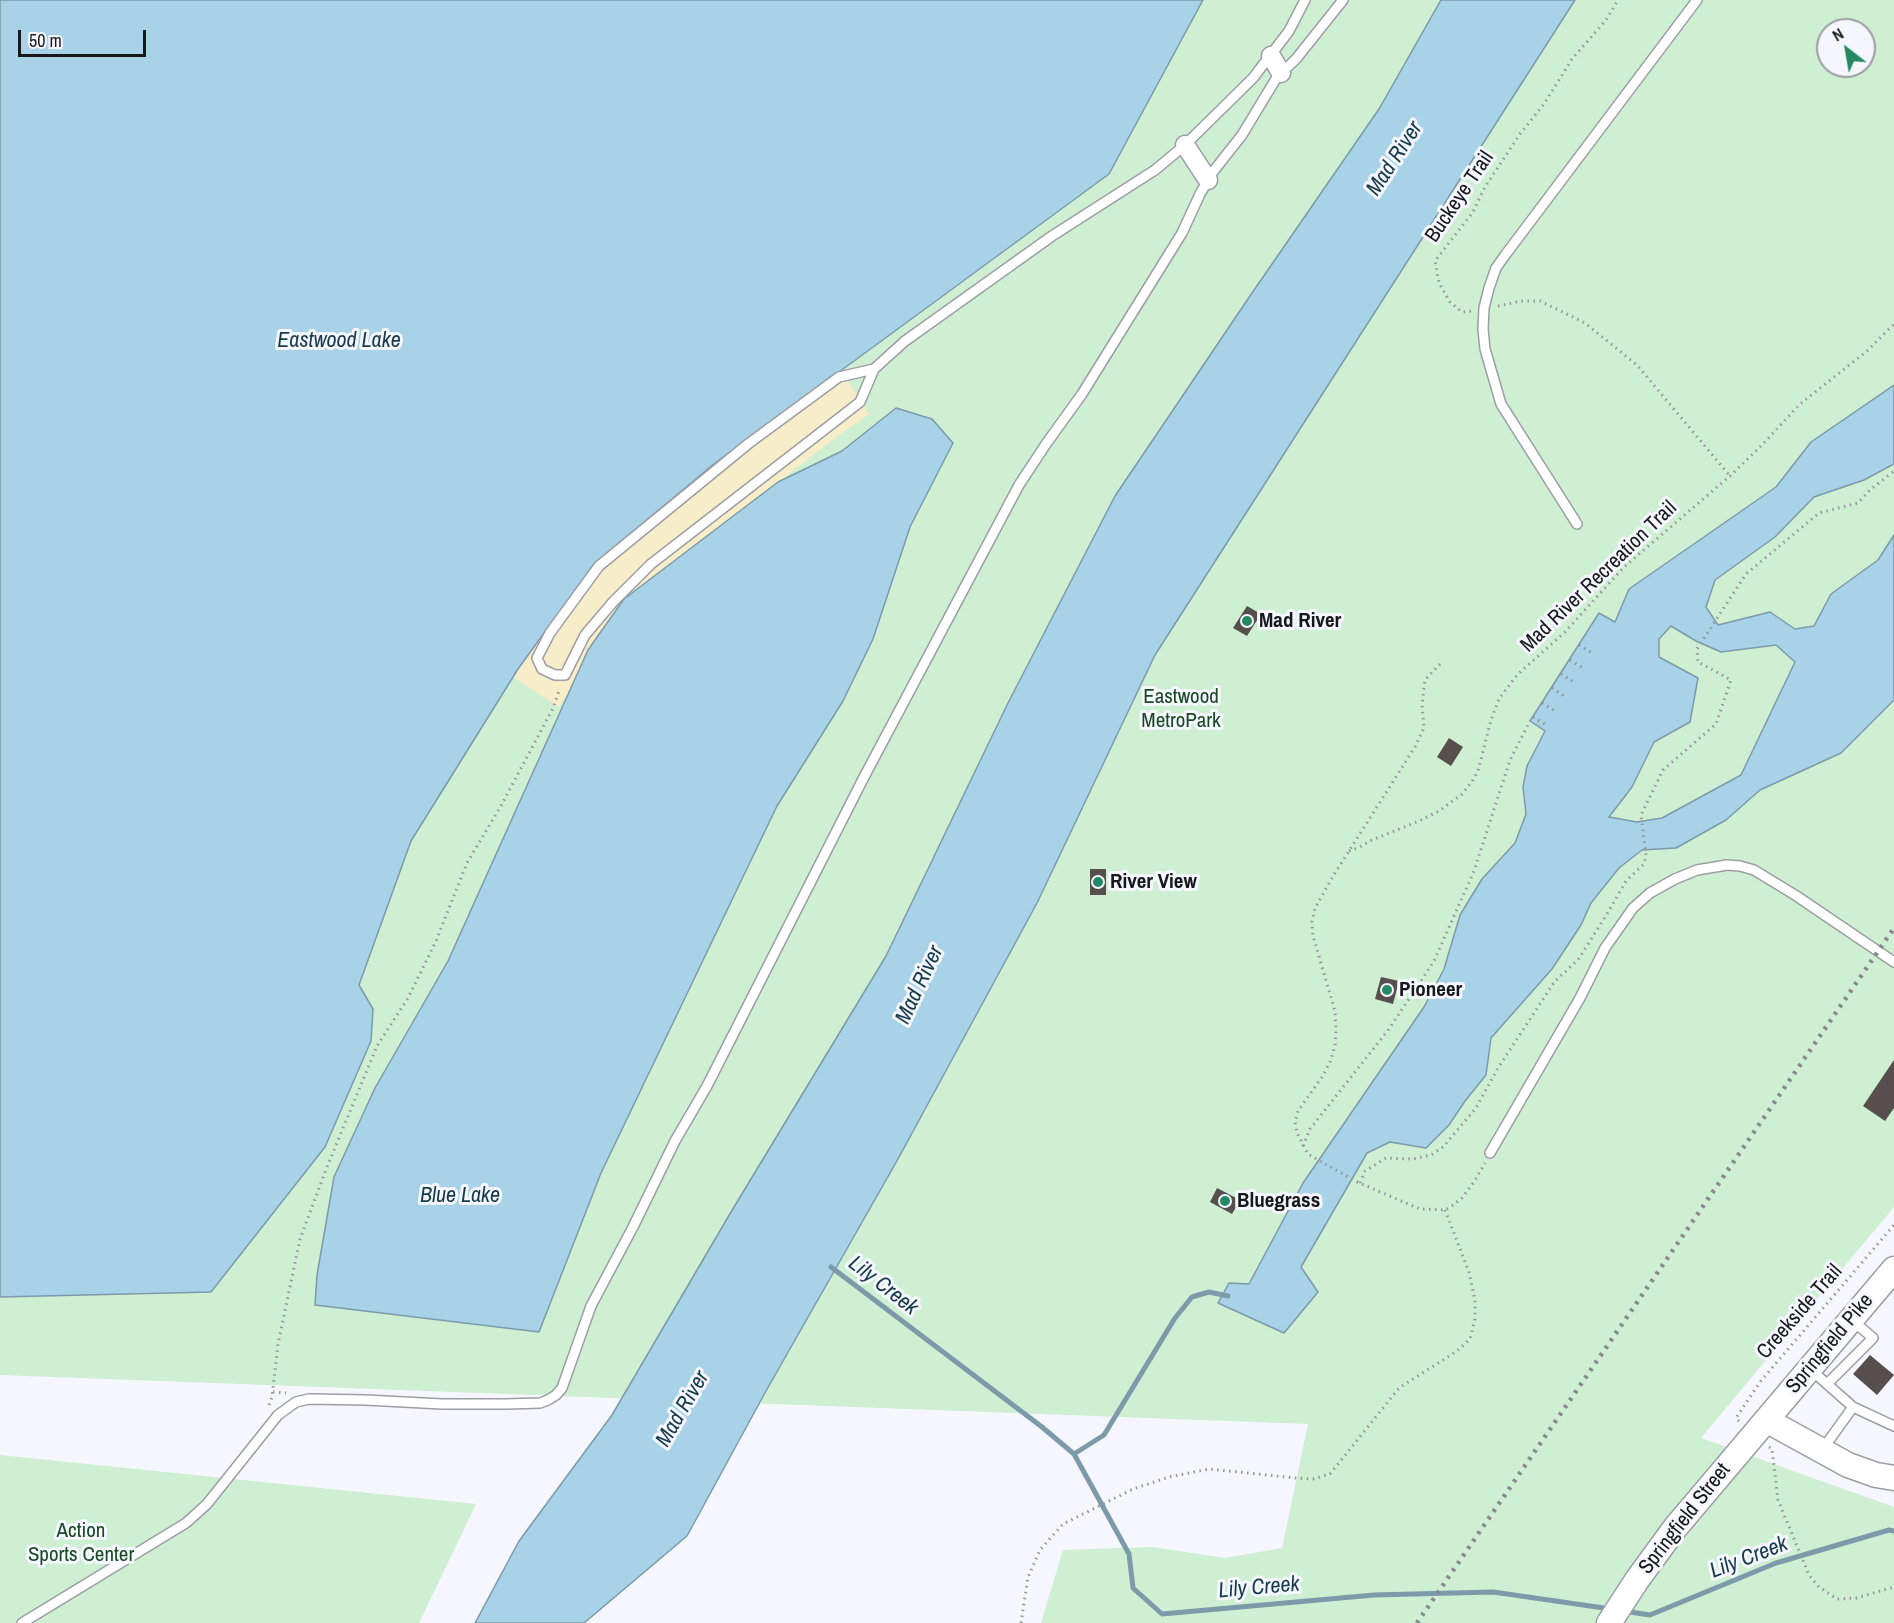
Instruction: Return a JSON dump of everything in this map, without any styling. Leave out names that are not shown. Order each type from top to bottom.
[{"type":"main road","name":"Springfield Pike","points":[[1766,1419],[1818,1376],[1851,1319],[1894,1269]]},
{"type":"main road","points":[[1766,1419],[1848,1465],[1894,1478]]},
{"type":"main road","name":"Springfield Street","points":[[1609,1623],[1675,1528],[1766,1419]]},
{"type":"street","points":[[1271,56],[1281,73]]},
{"type":"street","points":[[1185,145],[1208,180]]},
{"type":"lane","points":[[874,369],[839,377],[748,444],[600,566],[550,633],[537,658],[542,669],[555,675],[565,675],[585,635],[651,564],[860,402],[874,369],[905,341],[1052,236],[1155,170],[1185,145],[1253,78],[1289,31],[1305,0]]},
{"type":"lane","points":[[22,1623],[186,1523],[207,1504],[279,1415],[296,1402],[309,1399],[506,1404],[548,1400],[562,1388],[591,1306],[638,1218],[675,1141],[707,1086],[863,779],[1019,485],[1082,394],[1182,233],[1208,180],[1242,135],[1281,73],[1296,59],[1342,0]]},
{"type":"lane","points":[[1577,524],[1502,404],[1485,349],[1484,308],[1496,268],[1698,0]]},
{"type":"lane","points":[[1490,1153],[1580,998],[1605,948],[1633,908],[1650,893],[1675,879],[1697,870],[1727,865],[1754,870],[1894,962]]},
{"type":"lane","points":[[1818,1376],[1853,1407],[1894,1426]]},
{"type":"lane","points":[[1822,1450],[1853,1407]]},
{"type":"path","name":"Buckeye Trail","points":[[1618,0],[1606,20],[1572,59],[1544,104],[1520,134],[1485,187],[1473,212],[1435,261],[1439,284],[1450,302],[1462,312],[1521,301],[1540,301],[1585,323],[1637,365],[1730,476]]},
{"type":"path","name":"Mad River Recreation Trail","points":[[1349,851],[1439,811],[1462,794],[1478,771],[1491,720],[1499,699],[1517,675],[1565,632],[1624,567],[1730,476],[1800,404],[1867,351],[1894,324]]},
{"type":"path","points":[[1360,1183],[1365,1171],[1386,1158],[1431,1155],[1443,1147],[1476,1108],[1498,1068],[1555,981],[1578,960],[1626,881],[1644,864],[1646,855],[1641,815],[1663,771],[1716,724],[1731,680],[1698,662],[1696,649],[1746,574],[1819,513],[1858,503],[1894,471]]},
{"type":"path","points":[[1579,645],[1592,653]]},
{"type":"path","points":[[1570,660],[1583,668]]},
{"type":"path","points":[[1440,664],[1425,680],[1422,705],[1424,728],[1420,737],[1316,908],[1312,922],[1313,936],[1335,1011],[1335,1046],[1330,1062],[1298,1111],[1295,1122],[1297,1133],[1308,1154],[1355,1181],[1420,1209],[1445,1210],[1462,1198],[1490,1153]]},
{"type":"path","points":[[1560,674],[1574,682]]},
{"type":"path","points":[[269,1406],[273,1392],[278,1344],[300,1239],[327,1167],[377,1046],[408,998],[436,941],[467,863],[502,804],[553,708],[565,675]]},
{"type":"path","points":[[1552,688],[1564,696]]},
{"type":"path","points":[[1542,703],[1555,711]]},
{"type":"path","points":[[1533,717],[1546,725]]},
{"type":"path","points":[[1303,1146],[1310,1129],[1389,1029],[1434,961],[1474,871],[1510,760],[1530,721]]},
{"type":"path","points":[[1021,1623],[1028,1577],[1040,1550],[1063,1524],[1133,1489],[1169,1477],[1209,1469],[1313,1479],[1330,1474],[1400,1388],[1457,1351],[1470,1339],[1475,1318],[1475,1300],[1468,1272],[1445,1210]]},
{"type":"path","name":"Creekside Trail","points":[[1740,1421],[1736,1418],[1760,1382],[1894,1225]]},
{"type":"path","points":[[273,1392],[296,1393]]},
{"type":"path","points":[[1772,1449],[1778,1500],[1809,1575],[1820,1587],[1837,1599],[1856,1598],[1894,1587]]},
{"type":"green space","name":"Eastwood MetroPark","points":[[0,0],[1894,0],[1894,1207],[1701,1438],[1894,1507],[1894,1623],[1041,1623],[1063,1550],[1152,1547],[1225,1558],[1282,1548],[1308,1424],[0,1375]]},
{"type":"green space","name":"Action Sports Center","points":[[0,1455],[476,1504],[419,1623],[0,1623]]},
{"type":"sand","points":[[838,366],[869,414],[831,441],[649,584],[617,616],[559,707],[507,673],[561,595],[626,531]]},
{"type":"water","name":"Eastwood Lake","points":[[0,0],[1203,0],[1109,174],[715,463],[594,564],[518,669],[411,841],[359,985],[373,1009],[371,1041],[325,1147],[211,1292],[0,1297]]},
{"type":"water","points":[[1441,0],[1575,0],[1155,655],[1037,903],[898,1159],[766,1391],[687,1536],[584,1623],[475,1623],[519,1541],[612,1415],[731,1212],[886,956],[1008,703],[1115,496],[1379,109]]},
{"type":"water","points":[[1894,385],[1894,464],[1864,480],[1814,497],[1775,537],[1715,580],[1706,607],[1718,625],[1770,612],[1795,629],[1814,626],[1831,594],[1878,560],[1894,535],[1894,700],[1841,753],[1760,790],[1726,820],[1676,848],[1642,850],[1619,868],[1591,903],[1581,925],[1552,969],[1491,1038],[1486,1075],[1449,1125],[1426,1148],[1390,1142],[1367,1153],[1301,1267],[1318,1292],[1284,1333],[1218,1303],[1229,1283],[1249,1284],[1303,1183],[1424,1007],[1444,969],[1460,915],[1482,879],[1515,843],[1526,814],[1523,787],[1527,766],[1545,731],[1530,721],[1599,613],[1615,622],[1629,589],[1776,487],[1811,442]],"holes":[[[1671,626],[1721,652],[1776,645],[1795,662],[1741,775],[1662,818],[1637,822],[1609,817],[1632,787],[1654,742],[1690,722],[1698,678],[1659,657],[1659,639]]]},
{"type":"water","name":"Blue Lake","points":[[896,408],[932,419],[953,443],[910,527],[873,639],[843,701],[777,806],[601,1173],[539,1332],[315,1305],[317,1275],[334,1177],[375,1088],[448,961],[588,650],[624,599],[778,482],[842,451]]},
{"type":"building","name":"Mad River","points":[[1247,606],[1261,614],[1247,636],[1233,628]]},
{"type":"building","points":[[1449,738],[1463,747],[1451,766],[1437,757]]},
{"type":"building","name":"River View","points":[[1090,869],[1106,869],[1106,895],[1090,895]]},
{"type":"building","name":"Pioneer","points":[[1381,977],[1399,981],[1393,1004],[1375,999]]},
{"type":"building","points":[[1894,1060],[1894,1108],[1885,1121],[1863,1106]]},
{"type":"building","name":"Bluegrass","points":[[1217,1188],[1240,1200],[1232,1214],[1210,1202]]},
{"type":"building","points":[[1870,1355],[1894,1375],[1877,1395],[1853,1374]]},
{"type":"waterway","name":"Lily Creek","points":[[831,1267],[1042,1427],[1074,1454],[1129,1554],[1133,1588],[1162,1614],[1374,1595],[1493,1592],[1611,1609]]},
{"type":"waterway","points":[[1074,1454],[1104,1435],[1175,1318],[1192,1297],[1209,1292],[1228,1296]]},
{"type":"waterway","name":"Lily Creek","points":[[1623,1611],[1650,1615],[1776,1563],[1889,1530],[1894,1531]]},
{"type":"railway","points":[[1417,1623],[1894,928]]},
{"type":"place","name":"Mad River","points":[[1247,621]]},
{"type":"place","name":"River View","points":[[1098,882]]},
{"type":"place","name":"Pioneer","points":[[1387,990]]},
{"type":"place","name":"Bluegrass","points":[[1225,1201]]}]
